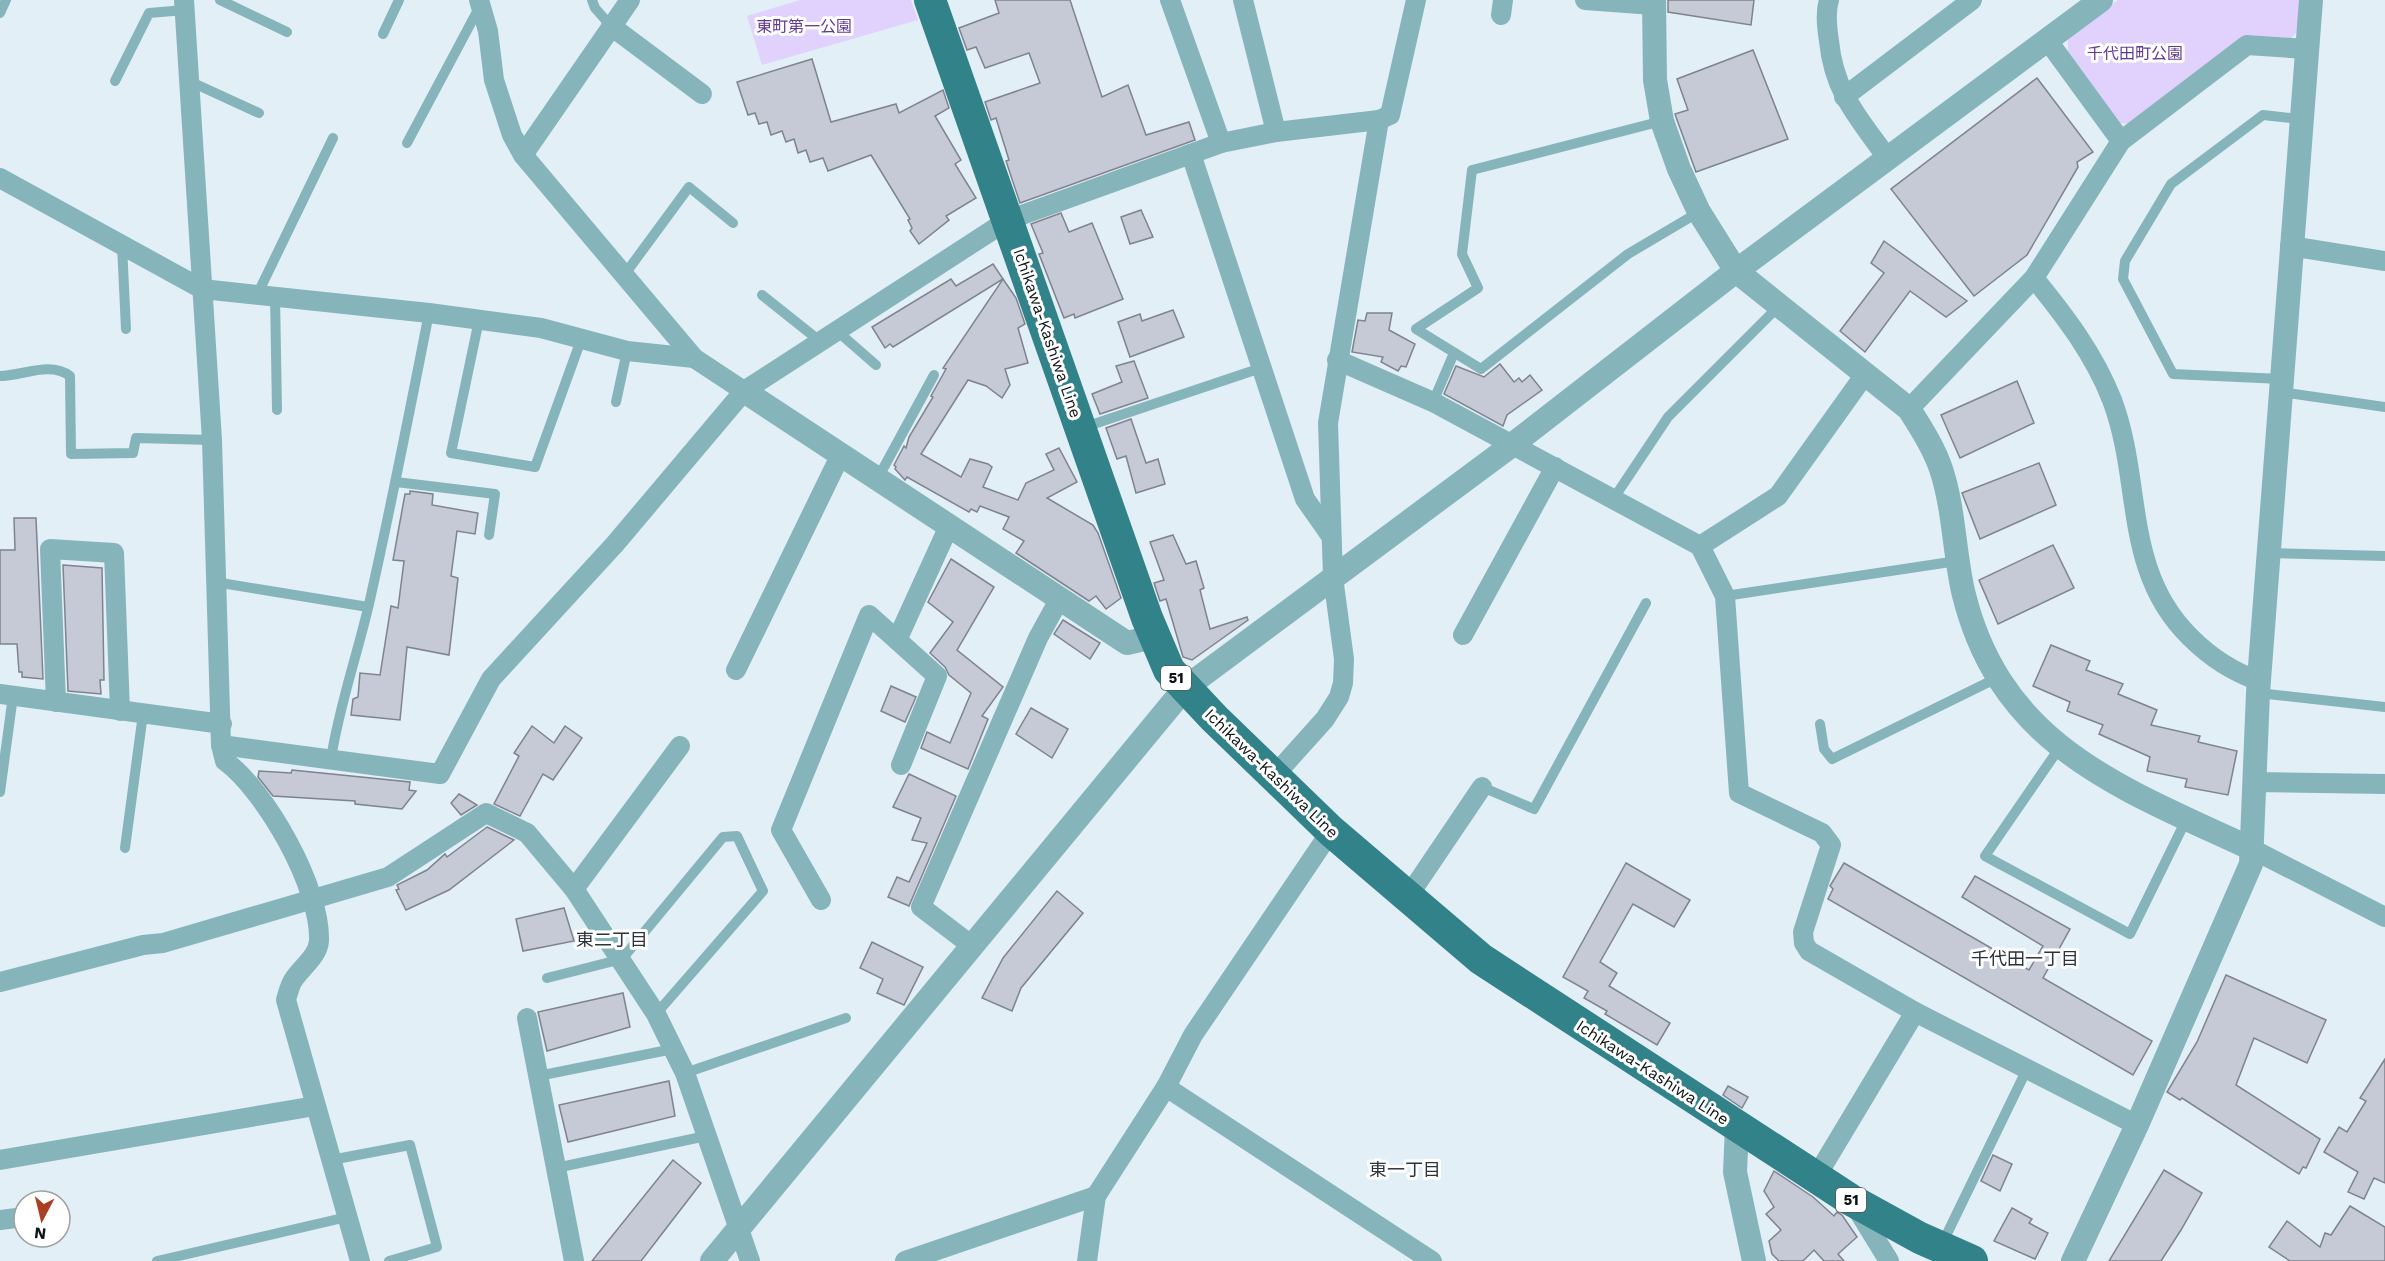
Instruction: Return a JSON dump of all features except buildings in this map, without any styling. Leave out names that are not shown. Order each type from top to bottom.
[{"type":"main road","name":"Ichikawa-Kashiwa Line","points":[[930,0],[1154,637],[1169,670],[1273,777],[1331,831],[1481,959],[1851,1200],[1972,1261]]},
{"type":"street","points":[[523,155],[630,0]]},
{"type":"street","points":[[1170,0],[1221,143]]},
{"type":"street","points":[[1243,0],[1276,132]]},
{"type":"street","points":[[221,745],[440,774],[490,679],[615,543],[744,391],[1008,220],[1221,143],[1276,132],[1379,120],[1390,115],[1416,0]]},
{"type":"street","points":[[1585,0],[1654,3],[1655,80],[1662,120],[1678,169],[1699,212],[1736,271],[1909,409],[1941,469],[1969,610],[1997,678],[2023,712],[2060,747],[2109,781],[2252,849],[2385,917]]},
{"type":"street","points":[[1829,0],[1827,9],[1831,62],[1844,97],[1888,159]]},
{"type":"street","points":[[1844,97],[1972,0]]},
{"type":"street","points":[[712,1261],[1185,688],[1512,444],[1736,271],[2101,0]]},
{"type":"street","points":[[2073,1261],[2137,1125],[2251,864],[2258,687],[2310,0]]},
{"type":"street","points":[[480,3],[488,31],[494,80],[512,135],[523,155],[694,358],[1127,643],[1154,637]]},
{"type":"street","points":[[185,5],[212,440],[221,745],[225,761],[242,774],[297,856],[312,897],[319,942],[309,962],[292,981],[286,1000],[360,1261]]},
{"type":"street","points":[[611,26],[702,94]]},
{"type":"street","points":[[2048,40],[2121,141]]},
{"type":"street","points":[[1909,409],[2034,278],[2121,141],[2247,45],[2306,49]]},
{"type":"street","points":[[1273,777],[1325,719],[1339,697],[1343,683],[1344,659],[1333,577],[1328,423],[1379,120]]},
{"type":"street","points":[[1191,154],[1305,499],[1331,537]]},
{"type":"street","points":[[0,178],[202,289],[267,294],[541,328],[627,351],[694,358]]},
{"type":"street","points":[[2290,246],[2385,261]]},
{"type":"street","points":[[2034,278],[2095,363],[2112,400],[2125,446],[2139,545],[2156,591],[2175,622],[2198,645],[2258,687]]},
{"type":"street","points":[[1337,360],[1433,402],[1700,546],[1725,596],[1739,793],[1822,833],[1831,845],[1803,932],[1804,944],[1809,951],[1915,1012],[2137,1125]]},
{"type":"street","points":[[1700,546],[1778,496],[1866,373]]},
{"type":"street","points":[[736,670],[841,454]]},
{"type":"street","points":[[1462,634],[1555,467]]},
{"type":"street","points":[[897,640],[949,526]]},
{"type":"street","points":[[56,702],[50,549],[114,553],[120,711]]},
{"type":"street","points":[[971,945],[921,907],[1038,638],[1060,598]]},
{"type":"street","points":[[821,900],[781,830],[869,615],[936,676],[901,765]]},
{"type":"street","points":[[6,695],[222,724]]},
{"type":"street","points":[[574,889],[680,746]]},
{"type":"street","points":[[2253,782],[2385,784]]},
{"type":"street","points":[[1407,897],[1482,787]]},
{"type":"street","points":[[0,982],[143,945],[163,944],[312,897],[388,877],[486,813],[527,833],[574,889],[657,1014],[685,1073],[737,1230],[750,1261]]},
{"type":"street","points":[[1087,1261],[1096,1196],[1166,1087],[1193,1035],[1331,831]]},
{"type":"street","points":[[1816,1178],[1915,1012]]},
{"type":"street","points":[[527,1018],[574,1261]]},
{"type":"street","points":[[1166,1087],[1432,1261]]},
{"type":"street","points":[[0,1160],[315,1106]]},
{"type":"street","points":[[1737,1127],[1735,1172],[1754,1261]]},
{"type":"street","points":[[905,1261],[1096,1196]]},
{"type":"street","points":[[1851,1200],[1888,1261]]},
{"type":"lane","points":[[0,13],[6,0]]},
{"type":"lane","points":[[220,0],[287,32]]},
{"type":"lane","points":[[383,34],[399,0]]},
{"type":"lane","points":[[592,0],[595,9],[611,26]]},
{"type":"lane","points":[[407,143],[480,3]]},
{"type":"lane","points":[[116,81],[149,14],[185,5]]},
{"type":"lane","points":[[189,81],[259,113]]},
{"type":"lane","points":[[2300,119],[2263,115],[2171,184],[2125,261],[2124,279],[2173,374],[2281,386],[2385,407]]},
{"type":"lane","points":[[1662,120],[1472,170],[1462,254],[1478,288],[1416,329],[1481,369],[1628,254],[1699,212]]},
{"type":"lane","points":[[277,410],[267,294],[333,138]]},
{"type":"lane","points":[[625,274],[689,187],[733,223]]},
{"type":"lane","points":[[122,245],[126,329]]},
{"type":"lane","points":[[762,295],[876,365]]},
{"type":"lane","points":[[1614,498],[1668,417],[1780,305]]},
{"type":"lane","points":[[331,759],[337,716],[368,606],[396,482],[429,313]]},
{"type":"lane","points":[[479,320],[451,453],[535,467],[581,340]]},
{"type":"lane","points":[[616,402],[627,351]]},
{"type":"lane","points":[[1433,402],[1454,353]]},
{"type":"lane","points":[[1081,428],[1261,368]]},
{"type":"lane","points":[[0,376],[36,370],[63,371],[70,376],[70,454],[133,453],[136,438],[212,440]]},
{"type":"lane","points":[[878,478],[934,375]]},
{"type":"lane","points":[[396,482],[495,494],[489,535]]},
{"type":"lane","points":[[2268,553],[2385,556]]},
{"type":"lane","points":[[1725,596],[1958,561]]},
{"type":"lane","points":[[215,582],[368,606]]},
{"type":"lane","points":[[1482,787],[1534,809],[1646,603]]},
{"type":"lane","points":[[1820,724],[1824,749],[1832,759],[1997,678]]},
{"type":"lane","points":[[2258,687],[2385,707]]},
{"type":"lane","points":[[0,792],[6,695]]},
{"type":"lane","points":[[125,848],[143,714]]},
{"type":"lane","points":[[2060,747],[1985,856],[2130,934],[2187,818]]},
{"type":"lane","points":[[548,978],[622,959],[723,837],[737,836],[763,891],[657,1014]]},
{"type":"lane","points":[[685,1073],[846,1018]]},
{"type":"lane","points":[[538,1076],[673,1049]]},
{"type":"lane","points":[[1941,1247],[2027,1069]]},
{"type":"lane","points":[[556,1168],[706,1137]]},
{"type":"lane","points":[[331,1160],[410,1144],[437,1247],[389,1261]]},
{"type":"lane","points":[[157,1261],[347,1217]]},
{"type":"green space","name":"東町第一公園","points":[[800,0],[911,0],[918,20],[762,65],[747,16]]},
{"type":"green space","name":"千代田町公園","points":[[2118,0],[2300,0],[2298,31],[2291,38],[2248,35],[2129,124],[2120,123],[2068,52],[2068,37]]},
{"type":"district","name":"東二丁目","points":[[612,940]]},
{"type":"district","name":"千代田一丁目","points":[[2025,959]]},
{"type":"district","name":"東一丁目","points":[[1405,1170]]}]
